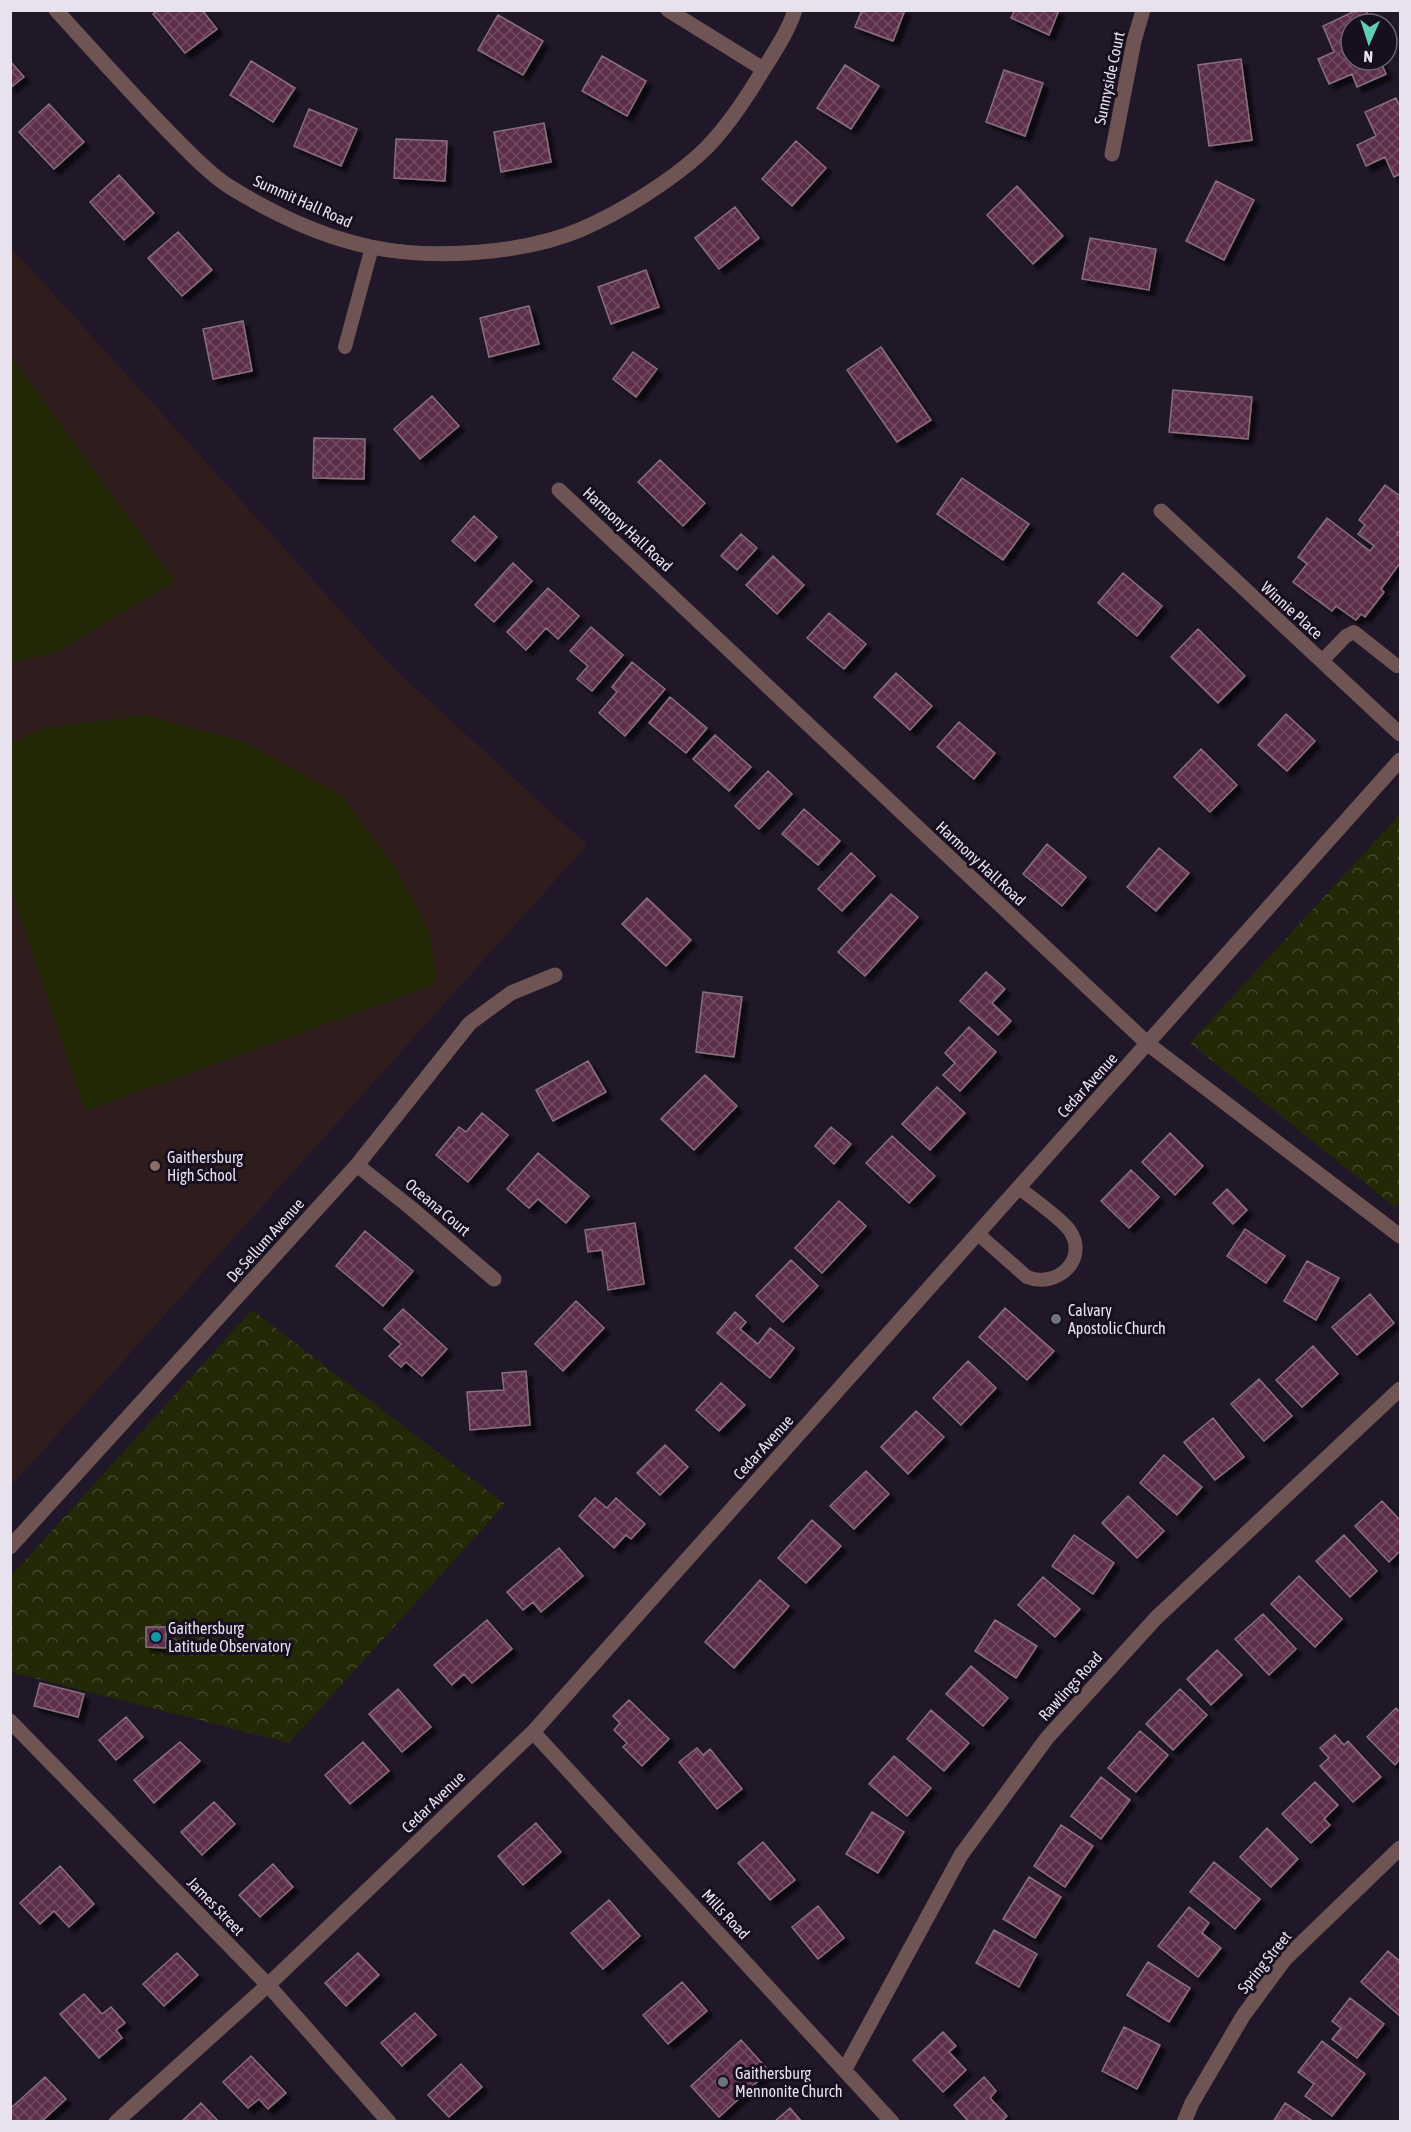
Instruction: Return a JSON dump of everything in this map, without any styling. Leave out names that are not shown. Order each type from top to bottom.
[{"type":"street","name":"Summit Hall Road","points":[[56,10],[139,101],[184,147],[228,186],[275,212],[330,236],[372,247],[423,253],[473,252],[529,245],[581,229],[625,207],[701,153],[736,112],[763,69],[795,10]]},
{"type":"street","points":[[668,10],[763,69]]},
{"type":"street","name":"Sunnyside Court","points":[[1112,154],[1134,41],[1143,10]]},
{"type":"street","name":"Harmony Hall Road","points":[[559,490],[1148,1044],[1401,1236]]},
{"type":"street","name":"Winnie Place","points":[[1161,511],[1401,734]]},
{"type":"street","name":"Cedar Avenue","points":[[116,2121],[268,1985],[533,1731],[1401,760]]},
{"type":"street","name":"De Sellum Avenue","points":[[10,1547],[357,1165],[470,1023],[511,993],[555,975]]},
{"type":"street","name":"Oceana Court","points":[[357,1165],[494,1278]]},
{"type":"street","name":"Rawlings Road","points":[[844,2069],[961,1856],[1047,1738],[1156,1618],[1401,1389]]},
{"type":"street","name":"James Street","points":[[10,1722],[268,1985],[389,2121]]},
{"type":"street","name":"Mills Road","points":[[533,1731],[892,2121]]},
{"type":"street","name":"Spring Street","points":[[1184,2121],[1192,2103],[1243,2016],[1285,1959],[1401,1848]]},
{"type":"lane","points":[[345,347],[372,247]]},
{"type":"lane","points":[[1322,661],[1346,636],[1354,632],[1397,666]]},
{"type":"lane","points":[[978,1234],[1027,1277],[1034,1280],[1050,1280],[1066,1271],[1074,1250],[1070,1230],[1019,1188]]},
{"type":"shaded area","name":"Gaithersburg High School","points":[[11,247],[390,665],[587,845],[11,1486]]},
{"type":"green space","points":[[11,356],[175,581],[57,652],[11,663]]},
{"type":"green space","points":[[145,715],[248,743],[342,796],[398,872],[429,930],[437,984],[85,1111],[11,888],[11,743],[39,729]]},
{"type":"green space","points":[[1400,814],[1400,1201],[1396,1208],[1190,1043]]},
{"type":"green space","name":"Gaithersburg Latitude Observatory","points":[[252,1310],[505,1504],[289,1743],[11,1672],[10,1577]]},
{"type":"building","points":[[157,10],[202,10],[217,29],[185,53],[153,14]]},
{"type":"building","points":[[862,10],[905,10],[893,41],[855,27]]},
{"type":"building","points":[[1015,10],[1059,10],[1049,35],[1011,18]]},
{"type":"building","points":[[1366,10],[1367,12],[1353,12]]},
{"type":"building","points":[[498,15],[543,41],[523,75],[478,50]]},
{"type":"building","points":[[1339,18],[1339,72],[1385,72],[1386,74],[1357,87],[1352,74],[1329,84],[1318,59],[1334,52],[1323,26]]},
{"type":"building","points":[[602,56],[646,81],[627,116],[582,91]]},
{"type":"building","points":[[1241,59],[1252,140],[1209,146],[1198,65]]},
{"type":"building","points":[[10,61],[24,77],[10,88]]},
{"type":"building","points":[[251,61],[295,88],[273,122],[230,95]]},
{"type":"building","points":[[845,65],[879,86],[851,129],[817,108]]},
{"type":"building","points":[[1004,70],[1043,83],[1025,136],[986,122]]},
{"type":"building","points":[[1396,98],[1400,107],[1400,174],[1394,177],[1385,157],[1366,166],[1357,145],[1376,136],[1365,112]]},
{"type":"building","points":[[49,104],[84,142],[54,169],[19,132]]},
{"type":"building","points":[[309,109],[357,129],[341,166],[294,146]]},
{"type":"building","points":[[544,123],[551,162],[501,172],[494,132]]},
{"type":"building","points":[[396,139],[447,141],[445,181],[394,178]]},
{"type":"building","points":[[796,141],[826,168],[792,206],[762,179]]},
{"type":"building","points":[[119,175],[154,213],[124,240],[90,202]]},
{"type":"building","points":[[1216,181],[1254,200],[1224,260],[1186,241]]},
{"type":"building","points":[[1017,186],[1063,236],[1033,264],[987,215]]},
{"type":"building","points":[[735,207],[759,238],[719,269],[695,238]]},
{"type":"building","points":[[178,232],[212,270],[182,296],[148,258]]},
{"type":"building","points":[[1090,238],[1156,249],[1149,290],[1082,279]]},
{"type":"building","points":[[646,270],[659,307],[611,324],[598,287]]},
{"type":"building","points":[[529,306],[539,344],[489,357],[480,318]]},
{"type":"building","points":[[243,321],[252,371],[213,379],[203,329]]},
{"type":"building","points":[[881,347],[931,420],[897,442],[847,370]]},
{"type":"building","points":[[633,352],[657,369],[636,397],[613,379]]},
{"type":"building","points":[[1173,390],[1252,397],[1248,439],[1169,432]]},
{"type":"building","points":[[432,396],[459,426],[420,459],[394,429]]},
{"type":"building","points":[[314,438],[365,439],[364,479],[313,478]]},
{"type":"building","points":[[660,460],[705,503],[683,526],[638,482]]},
{"type":"building","points":[[962,478],[1029,524],[1003,560],[937,514]]},
{"type":"building","points":[[1385,485],[1400,496],[1400,530],[1397,534],[1400,537],[1400,563],[1381,589],[1384,592],[1365,617],[1361,614],[1356,620],[1336,606],[1332,611],[1293,582],[1307,564],[1298,557],[1327,518],[1370,551],[1374,546],[1358,534],[1365,525],[1359,520]]},
{"type":"building","points":[[474,516],[497,537],[475,561],[452,541]]},
{"type":"building","points":[[741,534],[757,548],[737,570],[721,556]]},
{"type":"building","points":[[773,556],[804,585],[777,614],[746,585]]},
{"type":"building","points":[[513,563],[532,581],[494,622],[475,605]]},
{"type":"building","points":[[1123,573],[1162,606],[1137,636],[1098,603]]},
{"type":"building","points":[[548,588],[579,616],[558,639],[546,628],[526,650],[507,632]]},
{"type":"building","points":[[829,613],[866,644],[844,669],[807,638]]},
{"type":"building","points":[[591,627],[623,655],[592,691],[577,679],[588,666],[570,651]]},
{"type":"building","points":[[1198,629],[1245,676],[1218,703],[1171,657]]},
{"type":"building","points":[[632,662],[665,689],[625,736],[599,713],[617,692],[612,687]]},
{"type":"building","points":[[896,673],[932,706],[910,730],[874,697]]},
{"type":"building","points":[[670,697],[707,728],[686,753],[649,723]]},
{"type":"building","points":[[1286,714],[1315,741],[1287,771],[1258,745]]},
{"type":"building","points":[[959,722],[995,753],[974,779],[937,747]]},
{"type":"building","points":[[715,735],[751,767],[729,791],[693,759]]},
{"type":"building","points":[[1201,749],[1237,785],[1210,812],[1174,777]]},
{"type":"building","points":[[768,771],[792,794],[759,829],[735,806]]},
{"type":"building","points":[[804,809],[840,841],[818,865],[782,834]]},
{"type":"building","points":[[1047,844],[1086,877],[1062,906],[1023,874]]},
{"type":"building","points":[[1159,848],[1189,873],[1156,911],[1127,887]]},
{"type":"building","points":[[851,853],[875,876],[842,911],[818,889]]},
{"type":"building","points":[[891,894],[918,917],[865,976],[838,952]]},
{"type":"building","points":[[647,898],[691,940],[666,966],[622,924]]},
{"type":"building","points":[[986,972],[1005,989],[992,1003],[1011,1021],[998,1035],[960,1001]]},
{"type":"building","points":[[703,992],[742,997],[734,1057],[696,1052]]},
{"type":"building","points":[[969,1027],[996,1052],[960,1091],[943,1075],[955,1063],[945,1053]]},
{"type":"building","points":[[588,1061],[606,1092],[553,1121],[536,1090]]},
{"type":"building","points":[[705,1075],[737,1106],[694,1150],[661,1119]]},
{"type":"building","points":[[937,1087],[965,1113],[930,1150],[902,1124]]},
{"type":"building","points":[[482,1113],[508,1135],[468,1182],[436,1155],[459,1127],[466,1132]]},
{"type":"building","points":[[831,1127],[851,1144],[834,1164],[815,1146]]},
{"type":"building","points":[[1170,1133],[1203,1166],[1175,1195],[1142,1162]]},
{"type":"building","points":[[892,1136],[935,1176],[909,1203],[866,1163]]},
{"type":"building","points":[[538,1153],[589,1196],[566,1223],[538,1199],[529,1208],[507,1189]]},
{"type":"building","points":[[1131,1170],[1159,1197],[1129,1228],[1101,1201]]},
{"type":"building","points":[[1227,1189],[1247,1210],[1233,1224],[1213,1203]]},
{"type":"building","points":[[839,1201],[866,1226],[822,1273],[795,1248]]},
{"type":"building","points":[[635,1223],[644,1284],[608,1290],[602,1250],[588,1252],[585,1230]]},
{"type":"building","points":[[1245,1229],[1285,1256],[1266,1283],[1227,1256]]},
{"type":"building","points":[[365,1231],[413,1271],[383,1306],[336,1266]]},
{"type":"building","points":[[791,1260],[818,1286],[783,1322],[756,1296]]},
{"type":"building","points":[[1307,1261],[1339,1278],[1316,1320],[1284,1301]]},
{"type":"building","points":[[1370,1294],[1394,1323],[1357,1355],[1332,1327]]},
{"type":"building","points":[[576,1301],[604,1328],[563,1371],[535,1344]]},
{"type":"building","points":[[1005,1308],[1054,1351],[1027,1380],[979,1337]]},
{"type":"building","points":[[403,1309],[447,1349],[422,1376],[406,1362],[401,1367],[389,1356],[401,1344],[384,1329]]},
{"type":"building","points":[[735,1312],[746,1322],[740,1329],[758,1344],[770,1328],[794,1348],[770,1378],[717,1333]]},
{"type":"building","points":[[1313,1346],[1338,1374],[1302,1407],[1276,1380]]},
{"type":"building","points":[[968,1361],[996,1388],[961,1425],[933,1398]]},
{"type":"building","points":[[526,1371],[530,1425],[470,1430],[467,1392],[504,1390],[502,1373]]},
{"type":"building","points":[[1259,1379],[1292,1416],[1264,1441],[1231,1404]]},
{"type":"building","points":[[721,1383],[745,1405],[719,1431],[696,1410]]},
{"type":"building","points":[[916,1411],[944,1437],[908,1474],[881,1447]]},
{"type":"building","points":[[1213,1418],[1244,1457],[1215,1480],[1184,1442]]},
{"type":"building","points":[[665,1445],[688,1467],[660,1495],[637,1473]]},
{"type":"building","points":[[1164,1455],[1202,1487],[1177,1515],[1140,1483]]},
{"type":"building","points":[[866,1471],[889,1494],[854,1529],[830,1506]]},
{"type":"building","points":[[1128,1496],[1164,1531],[1137,1558],[1102,1523]]},
{"type":"building","points":[[595,1498],[607,1508],[616,1498],[645,1524],[631,1539],[626,1535],[614,1548],[579,1516]]},
{"type":"building","points":[[1382,1501],[1400,1520],[1400,1551],[1389,1562],[1355,1526]]},
{"type":"building","points":[[812,1520],[841,1546],[806,1583],[778,1558]]},
{"type":"building","points":[[1074,1535],[1114,1563],[1093,1594],[1052,1566]]},
{"type":"building","points":[[1344,1535],[1377,1571],[1350,1597],[1316,1561]]},
{"type":"building","points":[[559,1548],[583,1576],[541,1612],[533,1602],[523,1610],[507,1592]]},
{"type":"building","points":[[1299,1576],[1342,1619],[1315,1647],[1271,1604]]},
{"type":"building","points":[[1043,1577],[1080,1609],[1055,1637],[1018,1605]]},
{"type":"building","points":[[760,1580],[789,1606],[734,1668],[705,1642]]},
{"type":"building","points":[[1263,1614],[1296,1649],[1269,1675],[1235,1639]]},
{"type":"building","points":[[487,1620],[512,1649],[472,1683],[464,1674],[452,1685],[434,1665]]},
{"type":"building","points":[[995,1620],[1037,1646],[1016,1678],[975,1651]]},
{"type":"building","name":"Gaithersburg Latitude Observatory","points":[[146,1627],[166,1627],[166,1648],[146,1647]]},
{"type":"building","points":[[1217,1650],[1242,1675],[1211,1705],[1187,1679]]},
{"type":"building","points":[[971,1666],[1008,1698],[983,1726],[946,1694]]},
{"type":"building","points":[[40,1683],[84,1694],[78,1717],[34,1706]]},
{"type":"building","points":[[398,1689],[431,1727],[402,1752],[369,1714]]},
{"type":"building","points":[[1180,1689],[1207,1715],[1173,1750],[1146,1724]]},
{"type":"building","points":[[629,1700],[669,1739],[642,1766],[623,1747],[627,1743],[614,1730],[620,1723],[613,1716]]},
{"type":"building","points":[[1396,1708],[1400,1712],[1400,1759],[1395,1765],[1367,1737]]},
{"type":"building","points":[[931,1710],[969,1743],[944,1771],[907,1739]]},
{"type":"building","points":[[126,1717],[143,1737],[116,1760],[99,1740]]},
{"type":"building","points":[[1140,1731],[1168,1755],[1136,1792],[1108,1768]]},
{"type":"building","points":[[1335,1735],[1344,1745],[1348,1741],[1381,1777],[1353,1802],[1320,1766],[1329,1758],[1320,1748]]},
{"type":"building","points":[[180,1742],[200,1761],[154,1803],[134,1780]]},
{"type":"building","points":[[363,1742],[389,1771],[350,1804],[325,1775]]},
{"type":"building","points":[[697,1748],[703,1755],[710,1749],[742,1789],[717,1809],[679,1762]]},
{"type":"building","points":[[894,1756],[931,1788],[907,1816],[869,1784]]},
{"type":"building","points":[[1101,1777],[1130,1800],[1101,1839],[1071,1816]]},
{"type":"building","points":[[1315,1782],[1338,1805],[1324,1819],[1330,1825],[1311,1843],[1282,1814]]},
{"type":"building","points":[[214,1802],[235,1824],[202,1855],[181,1832]]},
{"type":"building","points":[[872,1812],[904,1832],[878,1873],[846,1854]]},
{"type":"building","points":[[536,1823],[561,1852],[523,1885],[498,1856]]},
{"type":"building","points":[[1061,1825],[1093,1846],[1065,1887],[1034,1866]]},
{"type":"building","points":[[1267,1828],[1298,1859],[1271,1887],[1240,1857]]},
{"type":"building","points":[[763,1842],[795,1880],[770,1900],[738,1863]]},
{"type":"building","points":[[1214,1862],[1260,1899],[1235,1929],[1190,1892]]},
{"type":"building","points":[[273,1864],[293,1887],[260,1917],[239,1895]]},
{"type":"building","points":[[60,1866],[94,1904],[69,1927],[54,1911],[40,1924],[20,1903]]},
{"type":"building","points":[[1029,1877],[1061,1897],[1035,1938],[1003,1919]]},
{"type":"building","points":[[609,1900],[640,1936],[603,1969],[571,1933]]},
{"type":"building","points":[[818,1906],[844,1938],[818,1959],[792,1927]]},
{"type":"building","points":[[1189,1907],[1209,1923],[1202,1933],[1221,1948],[1198,1977],[1158,1946]]},
{"type":"building","points":[[994,1930],[1037,1954],[1019,1987],[976,1963]]},
{"type":"building","points":[[1388,1951],[1400,1961],[1400,2016],[1361,1982]]},
{"type":"building","points":[[177,1953],[198,1975],[164,2006],[143,1984]]},
{"type":"building","points":[[358,1953],[379,1975],[346,2006],[325,1983]]},
{"type":"building","points":[[1148,1962],[1190,1988],[1169,2022],[1127,1995]]},
{"type":"building","points":[[682,1982],[707,2011],[668,2044],[643,2015]]},
{"type":"building","points":[[84,1994],[102,2014],[111,2007],[125,2023],[116,2030],[122,2038],[99,2058],[60,2014]]},
{"type":"building","points":[[1350,1998],[1384,2024],[1357,2058],[1332,2039],[1341,2028],[1332,2021]]},
{"type":"building","points":[[415,2013],[436,2035],[402,2066],[381,2043]]},
{"type":"building","points":[[1124,2027],[1160,2045],[1137,2089],[1102,2071]]},
{"type":"building","points":[[943,2032],[956,2046],[949,2052],[966,2070],[943,2092],[913,2060]]},
{"type":"building","points":[[741,2040],[769,2071],[719,2117],[691,2086]]},
{"type":"building","points":[[1322,2041],[1365,2074],[1332,2116],[1305,2096],[1314,2084],[1298,2072]]},
{"type":"building","points":[[251,2056],[286,2093],[268,2109],[259,2099],[248,2108],[223,2082]]},
{"type":"building","points":[[461,2064],[482,2087],[449,2117],[428,2095]]},
{"type":"building","points":[[45,2077],[66,2099],[41,2122],[10,2122],[10,2109]]},
{"type":"building","points":[[984,2077],[996,2091],[990,2098],[1007,2116],[1001,2122],[969,2122],[954,2105]]},
{"type":"building","points":[[201,2103],[219,2122],[181,2122]]},
{"type":"building","points":[[1285,2103],[1314,2122],[1273,2122]]},
{"type":"building","points":[[790,2108],[802,2122],[774,2122]]},
{"type":"place","name":"Gaithersburg High School","points":[[155,1166]]},
{"type":"place","name":"Calvary Apostolic Church","points":[[1056,1319]]},
{"type":"place","name":"Gaithersburg Latitude Observatory","points":[[156,1637]]},
{"type":"place","name":"Gaithersburg Mennonite Church","points":[[723,2082]]}]
